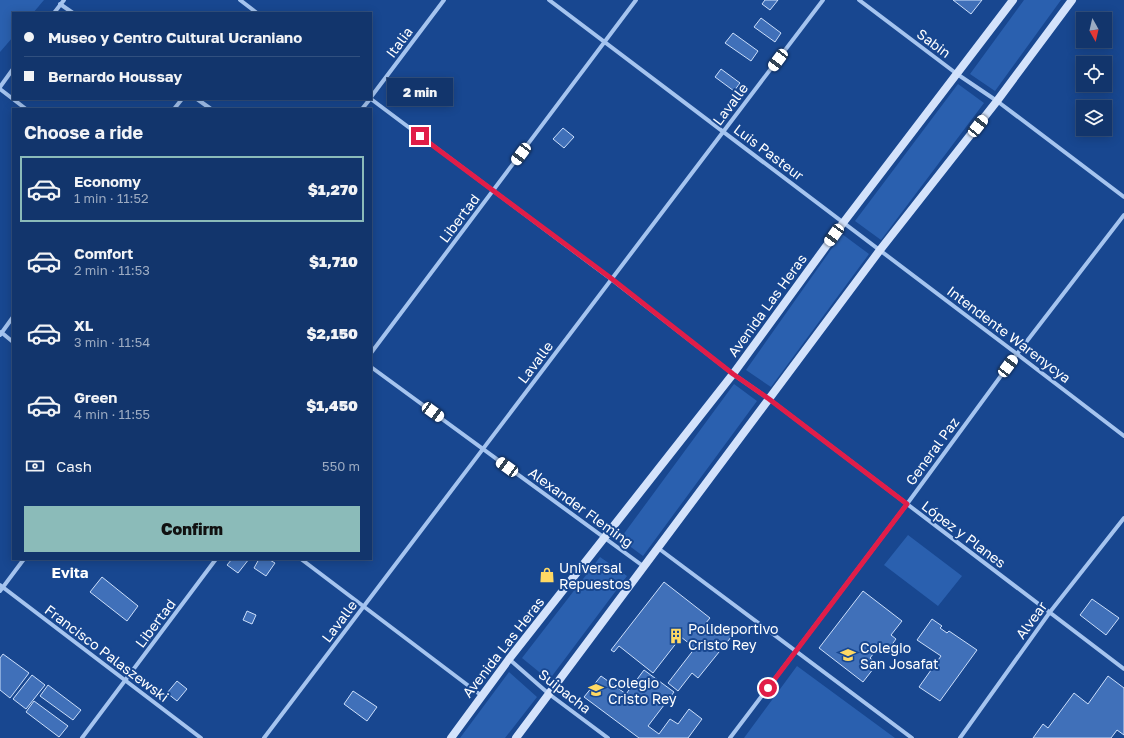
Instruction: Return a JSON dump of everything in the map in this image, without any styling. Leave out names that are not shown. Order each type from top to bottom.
[{"type":"main road","name":"Avenida Las Heras","points":[[451,738],[509,659],[605,539],[733,374],[843,222],[1013,0]]},
{"type":"main road","points":[[516,738],[880,250],[997,101],[1072,0]]},
{"type":"street","points":[[55,12],[64,0]]},
{"type":"street","points":[[240,0],[256,12]]},
{"type":"street","points":[[246,5],[250,0]]},
{"type":"street","name":"Italia","points":[[372,97],[444,0]]},
{"type":"street","name":"Luis Pasteur","points":[[549,0],[880,250]]},
{"type":"street","name":"Libertad","points":[[372,352],[636,0]]},
{"type":"street","name":"Lavalle","points":[[264,738],[823,0]]},
{"type":"street","name":"Sabin","points":[[859,0],[957,74],[997,101],[1124,197]]},
{"type":"street","points":[[60,4],[72,12]]},
{"type":"street","points":[[12,70],[0,88],[12,98]]},
{"type":"street","name":"López y Planes","points":[[372,99],[612,279],[733,374],[769,399],[1124,669]]},
{"type":"street","points":[[15,100],[25,108]]},
{"type":"street","points":[[175,108],[181,100]]},
{"type":"street","points":[[198,100],[210,108]]},
{"type":"street","name":"Italia","points":[[363,108],[369,100]]},
{"type":"street","name":"General Paz","points":[[730,738],[907,504],[1017,354],[1124,215]]},
{"type":"street","name":"Intendente Warenycya","points":[[880,250],[1124,436]]},
{"type":"street","points":[[12,318],[0,333],[12,341]]},
{"type":"street","name":"Alexander Fleming","points":[[372,367],[643,566]]},
{"type":"street","name":"Alvear","points":[[960,738],[1050,612],[1124,518]]},
{"type":"street","points":[[658,548],[912,738]]},
{"type":"street","points":[[1,587],[23,560]]},
{"type":"street","name":"Libertad","points":[[82,738],[215,560]]},
{"type":"street","points":[[302,560],[482,696]]},
{"type":"street","name":"Francisco Palaszewski","points":[[1,587],[201,738]]},
{"type":"street","name":"Suipacha","points":[[509,659],[549,694],[608,738]]},
{"type":"shaded area","points":[[0,0],[44,0],[34,12],[12,12],[12,38],[0,52]]},
{"type":"shaded area","points":[[1024,0],[1061,0],[995,91],[970,74]]},
{"type":"shaded area","points":[[958,84],[984,103],[881,240],[855,221]]},
{"type":"shaded area","points":[[842,234],[869,254],[771,387],[746,370]]},
{"type":"shaded area","points":[[734,384],[757,401],[643,556],[620,539]]},
{"type":"shaded area","points":[[908,535],[962,576],[938,606],[884,565]]},
{"type":"shaded area","points":[[600,557],[627,576],[549,680],[522,658]]},
{"type":"shaded area","points":[[797,666],[895,738],[744,738]]},
{"type":"shaded area","points":[[509,672],[537,697],[505,738],[460,738]]},
{"type":"building","points":[[765,0],[778,0],[770,10],[762,4]]},
{"type":"building","points":[[953,0],[982,0],[971,14]]},
{"type":"building","points":[[761,18],[781,33],[775,42],[754,27]]},
{"type":"building","points":[[733,33],[758,51],[751,61],[725,43]]},
{"type":"building","points":[[721,69],[740,83],[734,91],[715,77]]},
{"type":"building","points":[[563,128],[574,137],[564,148],[553,139]]},
{"type":"building","points":[[231,560],[248,560],[238,573],[227,565]]},
{"type":"building","points":[[258,560],[270,560],[275,563],[266,576],[254,568]]},
{"type":"building","points":[[102,577],[138,606],[127,621],[90,592]]},
{"type":"building","name":"Polideportivo Cristo Rey","points":[[664,582],[710,618],[705,624],[716,633],[721,627],[732,636],[698,678],[692,673],[678,691],[668,683],[695,648],[681,637],[653,673],[619,646],[614,652],[611,650]]},
{"type":"building","points":[[863,591],[902,621],[891,635],[896,639],[885,654],[878,648],[870,658],[877,664],[863,682],[819,648]]},
{"type":"building","points":[[1092,599],[1119,618],[1106,635],[1080,615]]},
{"type":"building","points":[[247,611],[256,615],[252,624],[243,620]]},
{"type":"building","points":[[932,619],[942,626],[940,628],[947,633],[949,631],[977,650],[940,701],[919,687],[941,656],[917,640]]},
{"type":"building","points":[[3,654],[29,673],[10,698],[0,690],[0,658]]},
{"type":"building","points":[[644,670],[674,692],[648,726],[659,734],[670,719],[678,724],[689,709],[702,719],[688,738],[639,738],[584,697],[601,676],[626,694]]},
{"type":"building","points":[[32,675],[45,685],[26,709],[13,699]]},
{"type":"building","points":[[1108,676],[1124,688],[1124,735],[1117,730],[1111,738],[1033,738],[1043,724],[1048,728],[1074,693],[1088,704]]},
{"type":"building","points":[[177,681],[187,689],[177,701],[167,693]]},
{"type":"building","points":[[48,685],[81,710],[73,720],[40,696]]},
{"type":"building","points":[[353,691],[377,707],[367,721],[344,704]]},
{"type":"building","points":[[34,701],[68,726],[59,737],[26,712]]},
{"type":"place","name":"Universal Repuestos","points":[[547,575]]},
{"type":"place","name":"Polideportivo Cristo Rey","points":[[676,636]]},
{"type":"place","name":"Colegio San Josafat","points":[[848,655]]},
{"type":"place","name":"Colegio Cristo Rey","points":[[596,690]]},
{"type":"district","name":"Evita","points":[[70,572]]},
{"type":"route","points":[[420,136],[612,279],[733,374],[769,399],[907,504],[768,688]]}]
